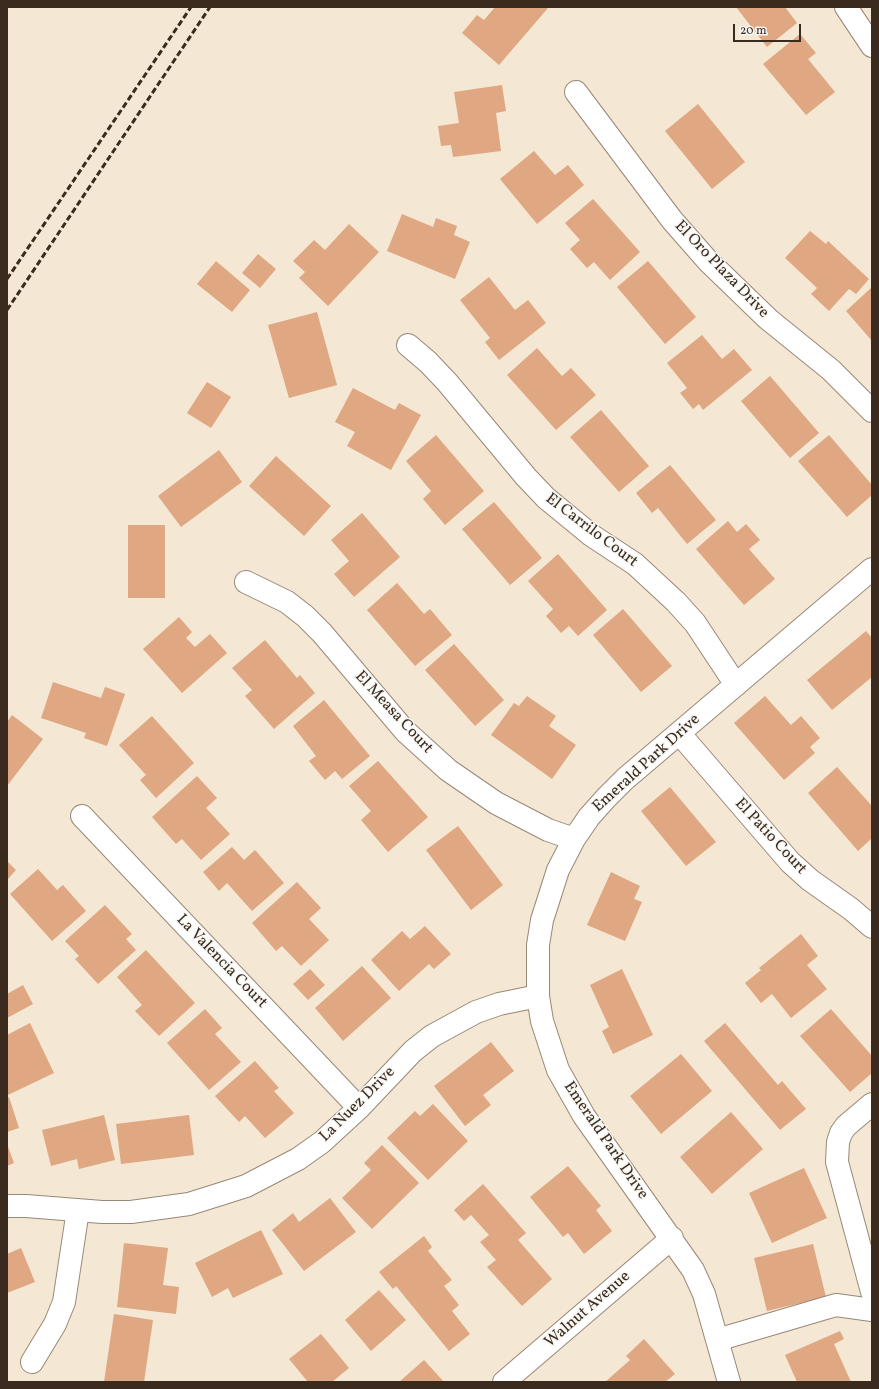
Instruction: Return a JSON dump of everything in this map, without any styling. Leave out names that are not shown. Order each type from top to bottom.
[{"type":"street","points":[[846,7],[872,46]]},
{"type":"street","name":"El Oro Plaza Drive","points":[[576,92],[672,220],[708,262],[768,319],[831,370],[872,411]]},
{"type":"street","name":"El Carrilo Court","points":[[408,346],[428,362],[447,382],[526,477],[546,498],[568,518],[635,564],[676,602],[695,623],[736,685]]},
{"type":"street","name":"Emerald Park Drive","points":[[729,1382],[704,1294],[693,1270],[570,1094],[558,1070],[542,1021],[538,996],[538,946],[542,920],[558,870],[574,839],[589,817],[606,798],[679,733],[872,569]]},
{"type":"street","name":"El Measa Court","points":[[246,582],[287,602],[305,616],[322,633],[405,731],[448,770],[502,807],[548,830],[574,839]]},
{"type":"street","name":"El Patio Court","points":[[679,733],[790,862],[810,880],[851,909],[872,928]]},
{"type":"street","name":"La Valencia Court","points":[[82,816],[359,1108]]},
{"type":"street","name":"La Nuez Drive","points":[[7,1206],[124,1212],[160,1209],[218,1196],[246,1186],[298,1159],[322,1142],[359,1108],[412,1051],[432,1036],[476,1012],[499,1004],[538,996]]},
{"type":"street","points":[[872,1104],[846,1126],[841,1133],[838,1142],[837,1162],[872,1292]]},
{"type":"street","points":[[32,1362],[55,1324],[64,1302],[78,1210]]},
{"type":"street","name":"Walnut Avenue","points":[[504,1382],[672,1238]]},
{"type":"street","points":[[717,1340],[836,1305],[872,1310]]},
{"type":"building","points":[[495,7],[548,8],[499,65],[462,33],[477,15],[484,20]]},
{"type":"building","points":[[736,7],[785,7],[797,23],[767,47]]},
{"type":"building","points":[[800,34],[816,53],[808,59],[835,92],[806,115],[763,64]]},
{"type":"building","points":[[502,85],[506,111],[496,113],[501,151],[453,157],[451,145],[441,146],[438,126],[459,123],[454,92]]},
{"type":"building","points":[[698,104],[745,162],[712,189],[665,131]]},
{"type":"building","points":[[534,151],[555,175],[568,165],[584,185],[537,224],[500,179]]},
{"type":"building","points":[[593,199],[640,252],[610,280],[594,262],[587,268],[570,249],[580,240],[565,223]]},
{"type":"building","points":[[402,214],[433,227],[436,218],[457,226],[454,235],[470,242],[455,279],[387,251]]},
{"type":"building","points":[[349,224],[379,252],[328,306],[299,278],[305,272],[293,261],[314,240],[325,250]]},
{"type":"building","points":[[810,231],[826,244],[828,241],[869,279],[856,294],[849,289],[829,311],[811,294],[817,288],[785,258]]},
{"type":"building","points":[[258,254],[276,269],[260,288],[242,273]]},
{"type":"building","points":[[216,261],[250,290],[232,312],[197,284]]},
{"type":"building","points":[[648,261],[696,317],[665,344],[617,287]]},
{"type":"building","points":[[489,277],[515,310],[528,300],[546,323],[499,360],[485,342],[490,338],[460,300]]},
{"type":"building","points":[[872,287],[872,341],[846,311]]},
{"type":"building","points":[[317,312],[337,385],[289,398],[268,325]]},
{"type":"building","points":[[702,335],[722,359],[734,349],[752,370],[703,410],[699,404],[693,409],[680,393],[687,388],[667,363]]},
{"type":"building","points":[[537,348],[562,376],[571,368],[596,395],[556,430],[507,375]]},
{"type":"building","points":[[770,376],[819,433],[790,458],[741,401]]},
{"type":"building","points":[[207,382],[231,397],[211,428],[187,413]]},
{"type":"building","points":[[353,388],[395,410],[399,403],[421,415],[391,470],[347,446],[355,432],[335,422]]},
{"type":"building","points":[[601,410],[649,466],[619,492],[570,437]]},
{"type":"building","points":[[436,435],[484,491],[445,525],[423,499],[431,491],[406,461]]},
{"type":"building","points":[[829,435],[872,485],[872,495],[847,517],[798,461]]},
{"type":"building","points":[[219,450],[242,482],[181,527],[158,496]]},
{"type":"building","points":[[276,456],[331,506],[304,536],[249,486]]},
{"type":"building","points":[[670,465],[716,520],[687,544],[658,508],[652,513],[636,493]]},
{"type":"building","points":[[494,502],[542,558],[510,585],[462,529]]},
{"type":"building","points":[[362,513],[400,557],[354,597],[334,574],[349,561],[331,540]]},
{"type":"building","points":[[728,521],[737,532],[746,524],[760,540],[749,549],[775,579],[744,605],[696,549]]},
{"type":"building","points":[[128,525],[165,525],[165,598],[128,598]]},
{"type":"building","points":[[558,554],[607,610],[578,636],[569,626],[561,633],[546,616],[553,609],[528,581]]},
{"type":"building","points":[[397,583],[424,614],[430,609],[452,635],[415,666],[367,610]]},
{"type":"building","points":[[623,609],[672,666],[641,692],[593,635]]},
{"type":"building","points":[[179,617],[192,632],[186,638],[195,647],[210,634],[227,653],[182,693],[143,649]]},
{"type":"building","points":[[866,631],[872,638],[872,677],[832,710],[807,680]]},
{"type":"building","points":[[265,640],[297,678],[300,675],[315,693],[274,729],[245,696],[252,690],[232,668]]},
{"type":"building","points":[[454,644],[504,700],[475,726],[425,670]]},
{"type":"building","points":[[53,682],[101,698],[105,687],[125,694],[107,746],[84,738],[86,733],[41,718]]},
{"type":"building","points":[[527,696],[556,716],[549,726],[576,745],[552,779],[491,735],[514,703],[519,706]]},
{"type":"building","points":[[765,696],[791,725],[801,716],[820,738],[810,747],[815,753],[784,780],[734,723]]},
{"type":"building","points":[[324,700],[370,756],[342,779],[335,771],[325,780],[309,761],[316,756],[293,726]]},
{"type":"building","points":[[12,715],[43,739],[7,786],[7,722]]},
{"type":"building","points":[[152,716],[194,763],[156,798],[140,780],[146,775],[119,745]]},
{"type":"building","points":[[378,761],[428,817],[388,852],[361,820],[371,811],[349,786]]},
{"type":"building","points":[[837,767],[872,806],[872,838],[858,851],[808,793]]},
{"type":"building","points":[[197,776],[217,798],[206,808],[230,834],[201,860],[182,839],[176,844],[152,817]]},
{"type":"building","points":[[670,787],[716,842],[686,866],[641,811]]},
{"type":"building","points":[[458,826],[503,885],[471,910],[426,850]]},
{"type":"building","points":[[232,847],[244,860],[255,850],[284,883],[252,911],[227,883],[219,891],[203,872]]},
{"type":"building","points":[[7,861],[16,870],[7,880]]},
{"type":"building","points":[[38,869],[57,890],[63,885],[86,911],[52,941],[10,894]]},
{"type":"building","points":[[611,872],[640,886],[634,899],[642,902],[625,941],[587,925]]},
{"type":"building","points":[[297,882],[321,908],[309,919],[329,940],[301,966],[282,946],[276,951],[252,923]]},
{"type":"building","points":[[105,905],[132,934],[126,939],[136,950],[98,984],[75,959],[79,956],[65,941]]},
{"type":"building","points":[[425,926],[451,954],[434,969],[429,964],[399,991],[371,960],[402,931],[410,939]]},
{"type":"building","points":[[801,934],[818,956],[807,965],[827,989],[791,1018],[772,994],[761,1003],[745,983],[761,970],[759,968]]},
{"type":"building","points":[[146,950],[195,1003],[159,1036],[135,1011],[142,1005],[117,977]]},
{"type":"building","points":[[362,966],[391,998],[343,1041],[315,1008]]},
{"type":"building","points":[[310,969],[325,985],[308,1000],[293,984]]},
{"type":"building","points":[[622,969],[653,1035],[613,1054],[602,1031],[609,1027],[590,985]]},
{"type":"building","points":[[23,985],[33,1004],[7,1018],[7,994]]},
{"type":"building","points":[[205,1009],[222,1028],[215,1034],[241,1062],[209,1090],[167,1043]]},
{"type":"building","points":[[831,1009],[872,1056],[872,1073],[850,1092],[800,1036]]},
{"type":"building","points":[[30,1023],[54,1073],[8,1095],[7,1035]]},
{"type":"building","points":[[725,1023],[778,1085],[782,1081],[806,1109],[780,1130],[704,1041]]},
{"type":"building","points":[[491,1042],[514,1071],[483,1095],[491,1105],[465,1126],[434,1086]]},
{"type":"building","points":[[681,1054],[712,1091],[661,1134],[630,1096]]},
{"type":"building","points":[[255,1061],[279,1088],[274,1091],[294,1113],[265,1138],[245,1116],[239,1122],[215,1096]]},
{"type":"building","points":[[9,1097],[19,1128],[7,1132],[7,1098]]},
{"type":"building","points":[[433,1104],[468,1141],[428,1180],[387,1138],[415,1111],[420,1116]]},
{"type":"building","points":[[731,1112],[763,1149],[712,1194],[680,1157]]},
{"type":"building","points":[[104,1115],[115,1160],[79,1169],[77,1159],[51,1166],[42,1130]]},
{"type":"building","points":[[189,1115],[194,1155],[121,1164],[116,1124]]},
{"type":"building","points":[[7,1144],[14,1163],[7,1166]]},
{"type":"building","points":[[382,1145],[419,1183],[372,1229],[342,1198],[371,1170],[364,1163]]},
{"type":"building","points":[[568,1166],[601,1206],[596,1210],[612,1231],[584,1254],[568,1233],[563,1237],[530,1197]]},
{"type":"building","points":[[804,1168],[827,1218],[772,1243],[749,1193]]},
{"type":"building","points":[[483,1184],[526,1233],[518,1240],[552,1279],[522,1306],[487,1267],[496,1260],[480,1242],[489,1235],[471,1215],[464,1221],[454,1210]]},
{"type":"building","points":[[330,1198],[356,1232],[304,1271],[272,1230],[293,1213],[299,1222]]},
{"type":"building","points":[[261,1230],[283,1274],[233,1298],[228,1288],[212,1297],[195,1263]]},
{"type":"building","points":[[424,1236],[432,1247],[428,1251],[452,1280],[444,1286],[459,1305],[452,1311],[470,1334],[449,1351],[396,1286],[393,1289],[379,1272]]},
{"type":"building","points":[[124,1243],[168,1248],[163,1285],[179,1287],[176,1314],[117,1307]]},
{"type":"building","points":[[813,1244],[826,1297],[767,1311],[754,1258]]},
{"type":"building","points":[[21,1248],[35,1282],[7,1293],[7,1254]]},
{"type":"building","points":[[379,1290],[406,1320],[371,1351],[345,1320]]},
{"type":"building","points":[[114,1314],[153,1320],[144,1382],[104,1382]]},
{"type":"building","points":[[840,1331],[844,1339],[834,1344],[851,1382],[797,1382],[785,1355]]},
{"type":"building","points":[[321,1334],[349,1368],[332,1382],[308,1382],[289,1359]]},
{"type":"building","points":[[644,1339],[675,1374],[665,1382],[605,1382],[630,1360],[626,1356]]},
{"type":"building","points":[[424,1360],[444,1382],[399,1382]]},
{"type":"railway","points":[[7,279],[191,7]]},
{"type":"railway","points":[[7,310],[210,7]]}]
